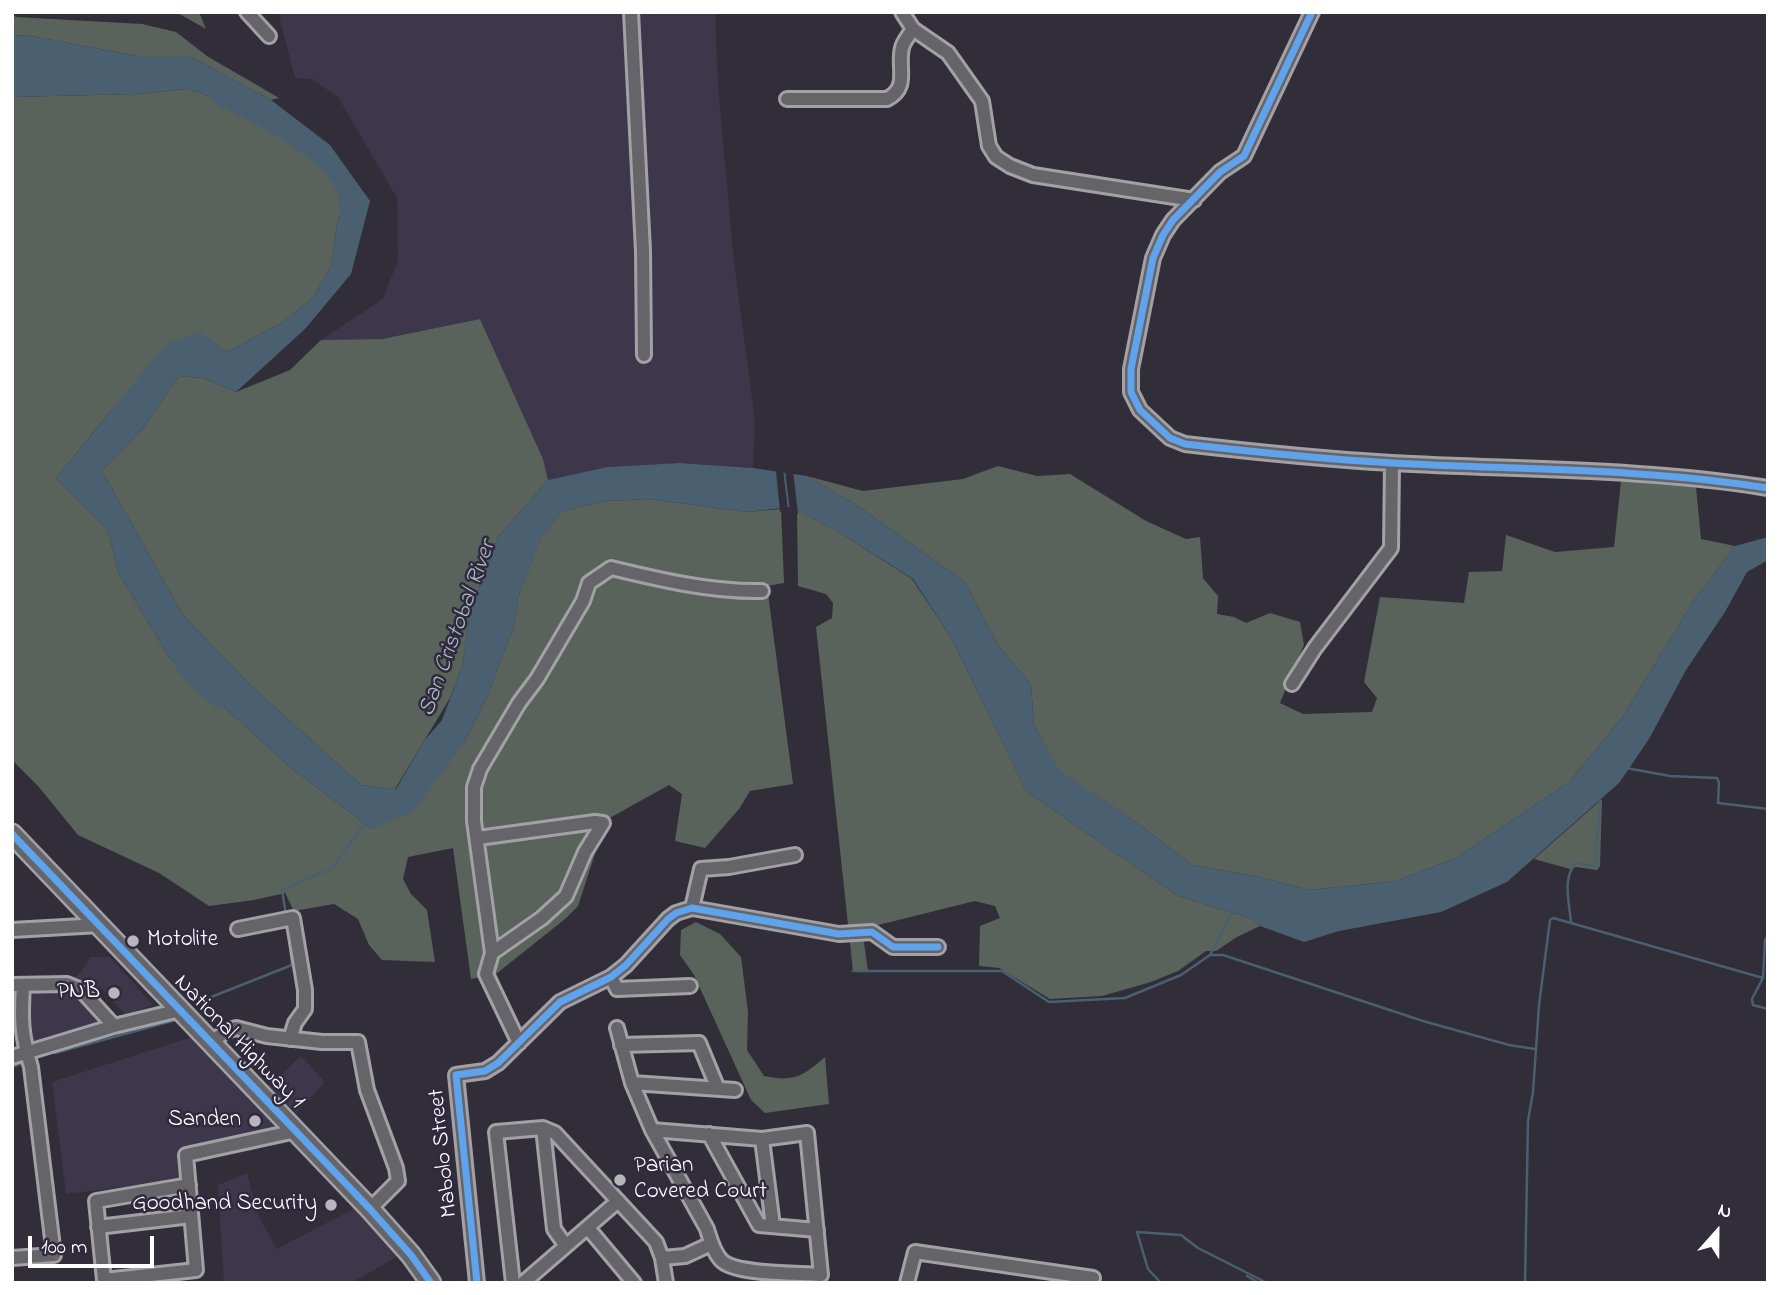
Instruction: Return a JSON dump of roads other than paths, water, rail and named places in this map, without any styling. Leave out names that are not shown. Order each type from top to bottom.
[{"type":"highway","name":"National Highway 1","points":[[12,834],[370,1209],[411,1255],[431,1283]]},
{"type":"street","points":[[247,12],[269,36]]},
{"type":"street","points":[[631,12],[644,355]]},
{"type":"street","points":[[902,12],[913,29],[948,53],[982,101],[989,146],[996,157],[1010,166],[1033,174],[1194,200]]},
{"type":"street","points":[[1312,12],[1244,156],[1220,172],[1173,220],[1153,258],[1131,369],[1131,392],[1140,410],[1170,438],[1185,444],[1392,463],[1585,470],[1696,478],[1768,488]]},
{"type":"street","points":[[787,99],[887,99],[895,95],[901,85],[902,48],[913,29]]},
{"type":"street","points":[[1292,684],[1315,648],[1391,548],[1392,463]]},
{"type":"street","points":[[519,1043],[485,974],[492,953],[474,821],[474,786],[480,769],[583,601],[589,583],[611,568],[664,581],[730,592],[762,591]]},
{"type":"street","points":[[478,838],[603,823],[585,852],[566,895],[557,906],[492,953]]},
{"type":"street","points":[[795,855],[729,867],[701,869],[692,908],[839,934],[872,932],[892,947],[938,947]]},
{"type":"street","name":"Mabolo Street","points":[[477,1283],[456,1076],[485,1071],[498,1063],[560,1002],[611,977],[668,919],[676,913],[692,908]]},
{"type":"street","points":[[238,929],[293,918],[305,990],[305,1009],[295,1023],[290,1038]]},
{"type":"street","points":[[12,930],[100,925]]},
{"type":"street","points":[[611,977],[617,989],[690,986]]},
{"type":"street","points":[[12,1258],[54,1255],[31,1067],[20,1022],[18,985],[67,984],[81,991],[114,1026]]},
{"type":"street","points":[[12,1057],[114,1026],[180,1010]]},
{"type":"street","points":[[212,1042],[226,1031],[236,1028],[267,1036],[322,1042],[358,1042],[367,1090],[396,1168],[398,1181],[370,1209]]},
{"type":"street","points":[[617,1028],[632,1083],[652,1130],[707,1229],[711,1244],[720,1259],[736,1267],[821,1275],[807,1133],[762,1139],[652,1130]]},
{"type":"street","points":[[621,1045],[699,1043],[718,1089]]},
{"type":"street","points":[[632,1083],[735,1090]]},
{"type":"street","points":[[188,1185],[96,1201],[104,1280],[196,1270],[186,1155],[296,1131]]},
{"type":"street","points":[[549,1131],[554,1229],[566,1246]]},
{"type":"street","points":[[513,1283],[496,1132],[549,1131],[656,1242],[666,1283]]},
{"type":"street","points":[[709,1134],[759,1225],[817,1230]]},
{"type":"street","points":[[762,1139],[772,1226]]},
{"type":"street","points":[[523,1283],[618,1201]]},
{"type":"street","points":[[98,1227],[191,1216]]},
{"type":"street","points":[[588,1228],[634,1283]]},
{"type":"street","points":[[662,1258],[685,1256],[711,1244]]},
{"type":"street","points":[[906,1283],[913,1255],[919,1252],[1093,1278]]},
{"type":"water","points":[[26,35],[142,57],[191,57],[271,100],[330,145],[370,201],[351,274],[305,329],[236,392],[203,378],[179,376],[144,427],[102,471],[183,615],[248,683],[361,785],[396,789],[424,741],[442,720],[462,667],[470,612],[498,537],[548,480],[607,467],[679,463],[753,468],[807,476],[858,506],[965,582],[998,645],[1031,685],[1034,725],[1059,770],[1143,827],[1192,865],[1260,877],[1309,890],[1396,881],[1456,858],[1569,782],[1622,718],[1692,603],[1735,546],[1768,537],[1768,560],[1747,572],[1725,612],[1686,670],[1649,739],[1619,783],[1507,882],[1441,912],[1339,931],[1304,942],[1260,926],[1253,919],[1178,896],[1026,791],[952,639],[913,579],[842,534],[791,507],[747,512],[648,499],[607,501],[562,511],[541,538],[518,597],[514,626],[487,697],[465,741],[413,812],[372,829],[291,768],[169,657],[118,572],[108,530],[56,478],[166,344],[199,332],[227,352],[283,322],[313,298],[331,266],[337,224],[348,193],[331,167],[271,117],[188,89],[137,94],[12,97],[12,36]]},
{"type":"waterway","name":"San Cristobal River","points":[[219,97],[272,124],[325,162],[345,191],[349,219]]},
{"type":"waterway","name":"San Cristobal River","points":[[183,664],[197,681],[219,700]]},
{"type":"waterway","points":[[1626,768],[1670,776],[1717,778],[1718,803],[1768,809]]},
{"type":"waterway","points":[[1571,923],[1569,875],[1577,863],[1595,866],[1600,801]]},
{"type":"waterway","points":[[286,915],[282,890],[332,868],[366,821]]},
{"type":"waterway","points":[[853,971],[1002,971],[1049,1002],[1125,998],[1181,975],[1210,955],[1233,911]]},
{"type":"waterway","points":[[1525,1283],[1528,1121],[1550,920],[1553,918],[1763,978]]},
{"type":"waterway","points":[[196,1003],[292,965],[288,925]]},
{"type":"waterway","points":[[1768,935],[1765,940],[1763,978],[1752,999],[1753,1005],[1768,1009]]},
{"type":"waterway","points":[[1210,955],[1223,955],[1423,1021],[1509,1045],[1535,1049]]},
{"type":"waterway","points":[[55,1053],[176,1020]]},
{"type":"waterway","points":[[12,1067],[20,1064]]},
{"type":"waterway","points":[[1161,1283],[1148,1269],[1137,1232],[1181,1235],[1198,1248],[1267,1283]]},
{"type":"waterway","points":[[1247,1276],[1259,1283]]},
{"type":"place","name":"Motolite","points":[[133,941]]},
{"type":"place","name":"PNB","points":[[114,993]]},
{"type":"place","name":"Sanden","points":[[255,1121]]},
{"type":"place","name":"Parian Covered Court","points":[[620,1180]]},
{"type":"place","name":"Goodhand Security","points":[[331,1205]]}]
